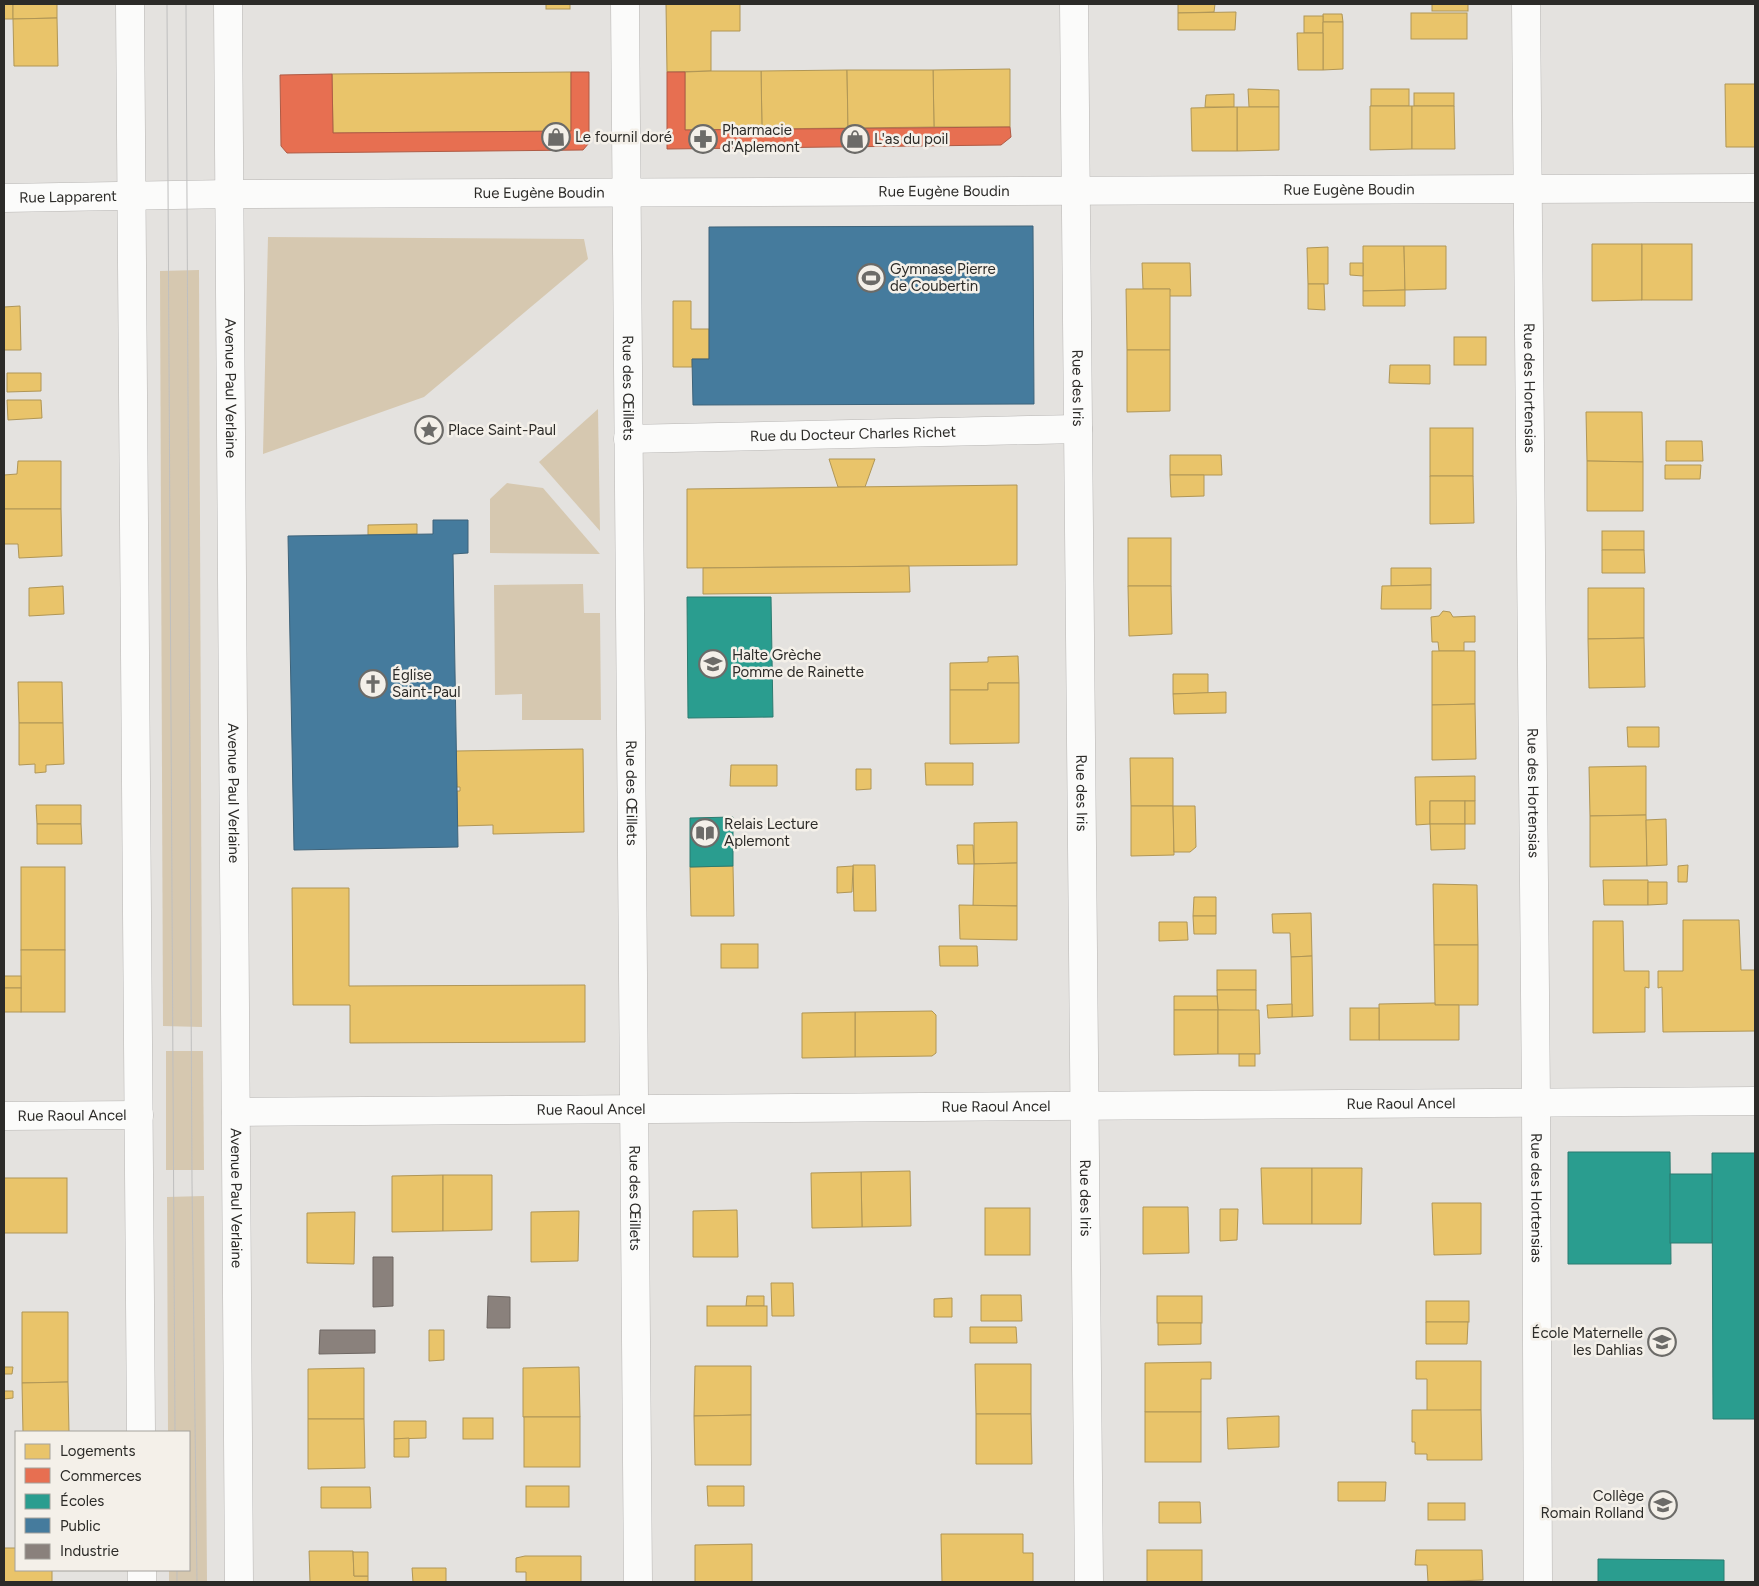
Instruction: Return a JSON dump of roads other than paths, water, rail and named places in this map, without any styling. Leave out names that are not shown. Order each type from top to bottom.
[{"type":"street","points":[[130,4],[141,1431]]},
{"type":"street","name":"Avenue Paul Verlaine","points":[[228,4],[239,1582]]},
{"type":"street","name":"Rue des Œillets","points":[[625,4],[638,1582]]},
{"type":"street","name":"Rue des Iris","points":[[1074,4],[1090,1582]]},
{"type":"street","name":"Rue des Hortensias","points":[[1526,4],[1536,1103],[1538,1582]]},
{"type":"street","name":"Rue Eugène Boudin","points":[[132,197],[230,194],[1755,188]]},
{"type":"street","name":"Rue Lapparent","points":[[4,198],[132,197]]},
{"type":"street","name":"Rue du Docteur Charles Richet","points":[[628,440],[1078,429]]},
{"type":"street","name":"Rue Raoul Ancel","points":[[236,1112],[1755,1101]]},
{"type":"street","name":"Rue Raoul Ancel","points":[[4,1116],[139,1115]]},
{"type":"tram line","points":[[167,4],[175,1431]]},
{"type":"tram line","points":[[186,4],[192,1182],[197,1582]]},
{"type":"tram line","points":[[177,1571],[177,1582]]},
{"type":"place","name":"Le fournil doré","points":[[556,137]]},
{"type":"place","name":"Pharmacie d'Aplemont","points":[[703,139]]},
{"type":"place","name":"L'as du poil","points":[[855,139]]},
{"type":"place","name":"Gymnase Pierre de Coubertin","points":[[871,278]]},
{"type":"place","name":"Place Saint-Paul","points":[[429,430]]},
{"type":"place","name":"Halte Grèche Pomme de Rainette","points":[[713,664]]},
{"type":"place","name":"Église Saint-Paul","points":[[373,684]]},
{"type":"place","name":"Relais Lecture Aplemont","points":[[705,833]]},
{"type":"place","name":"École Maternelle les Dahlias","points":[[1662,1342]]},
{"type":"place","name":"Collège Romain Rolland","points":[[1663,1505]]}]
